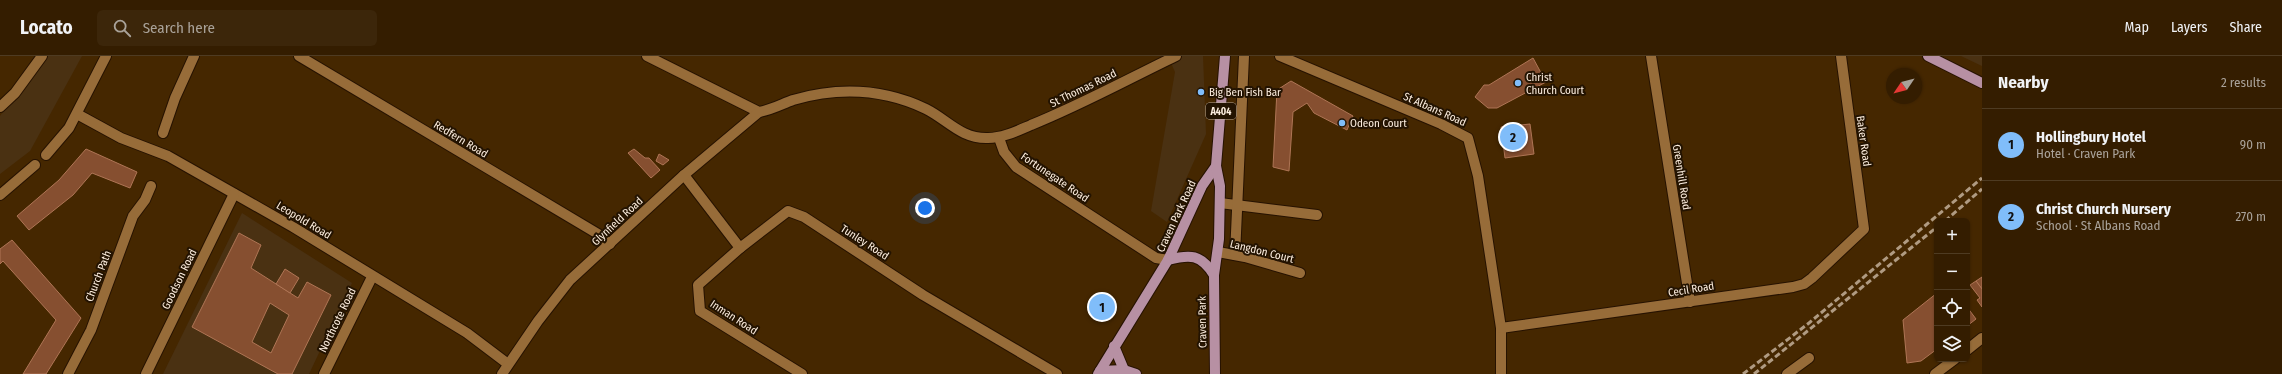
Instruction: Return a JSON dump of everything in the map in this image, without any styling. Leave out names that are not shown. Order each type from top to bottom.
[{"type":"main road","name":"A404","points":[[1214,275],[1218,252],[1220,203],[1220,186],[1216,166],[1225,56]]},
{"type":"main road","points":[[1928,56],[1982,83]]},
{"type":"main road","name":"Craven Park Road","points":[[1168,260],[1202,186],[1216,166]]},
{"type":"main road","name":"Craven Park Road","points":[[1168,260],[1183,256],[1197,258],[1208,266],[1214,275]]},
{"type":"main road","points":[[1099,373],[1114,346],[1168,260]]},
{"type":"main road","name":"Craven Park","points":[[1213,372],[1214,275]]},
{"type":"main road","points":[[1114,346],[1124,370]]},
{"type":"main road","points":[[1099,373],[1124,370],[1136,374]]},
{"type":"street","points":[[0,107],[15,93],[42,56]]},
{"type":"street","points":[[163,133],[175,98],[194,56]]},
{"type":"street","name":"Redfern Road","points":[[299,56],[598,234],[610,244]]},
{"type":"street","points":[[647,56],[759,112],[793,100],[825,94],[865,91],[894,96],[927,110],[960,133],[969,137],[999,138]]},
{"type":"street","name":"St Thomas Road","points":[[999,138],[1053,116],[1176,56]]},
{"type":"street","points":[[1235,255],[1244,56]]},
{"type":"street","name":"St Albans Road","points":[[1281,56],[1441,124],[1468,138],[1478,176],[1501,328]]},
{"type":"street","name":"Greenhill Road","points":[[1651,56],[1690,302]]},
{"type":"street","name":"Baker Road","points":[[1841,56],[1864,229]]},
{"type":"street","points":[[46,155],[69,128],[104,59]]},
{"type":"street","name":"Glynfield Road","points":[[502,374],[570,280],[684,175],[759,112]]},
{"type":"street","name":"Leopold Road","points":[[77,114],[121,138],[168,156],[294,227],[372,277],[466,333],[508,364]]},
{"type":"street","name":"Fortunegate Road","points":[[999,138],[1004,152],[1016,167],[1156,258],[1168,260]]},
{"type":"street","points":[[0,195],[35,165]]},
{"type":"street","points":[[684,175],[740,248]]},
{"type":"street","name":"Church Path","points":[[68,374],[90,330],[133,216],[151,186]]},
{"type":"street","name":"Goodson Road","points":[[146,374],[234,194]]},
{"type":"street","points":[[1220,203],[1317,215]]},
{"type":"street","name":"Tunley Road","points":[[740,248],[788,211],[804,217],[923,295],[1058,374]]},
{"type":"street","name":"Cecil Road","points":[[1501,328],[1690,302],[1804,284],[1864,229]]},
{"type":"street","name":"Inman Road","points":[[740,248],[698,285],[700,311],[802,374]]},
{"type":"street","name":"Langdon Court","points":[[1218,252],[1235,255],[1300,273]]},
{"type":"street","name":"Northcote Road","points":[[324,374],[372,277]]},
{"type":"street","points":[[1501,328],[1502,374]]},
{"type":"street","points":[[1970,348],[1982,338]]},
{"type":"street","points":[[1787,374],[1809,358]]},
{"type":"street","points":[[1935,374],[1951,362]]},
{"type":"shaded area","points":[[47,56],[82,56],[30,151],[0,174],[0,116]]},
{"type":"shaded area","points":[[1168,56],[1203,56],[1206,134],[1167,222],[1151,211],[1175,72]]},
{"type":"shaded area","points":[[1961,56],[1982,56],[1982,66]]},
{"type":"shaded area","points":[[242,213],[352,283],[309,374],[163,374]]},
{"type":"building","name":"Christ Church Court","points":[[1533,58],[1546,82],[1497,108],[1488,108],[1475,97],[1484,85],[1489,85]]},
{"type":"building","name":"Odeon Court","points":[[1291,81],[1353,116],[1347,130],[1314,113],[1307,103],[1293,112],[1289,171],[1273,167],[1277,90]]},
{"type":"building","points":[[1530,124],[1534,154],[1505,158],[1501,127]]},
{"type":"building","points":[[86,149],[137,172],[130,188],[92,173],[73,195],[29,230],[17,216],[59,180]]},
{"type":"building","points":[[634,149],[645,158],[649,158],[660,170],[651,178],[628,153]]},
{"type":"building","points":[[659,154],[669,160],[663,165],[656,161]]},
{"type":"building","points":[[239,233],[261,245],[251,268],[298,298],[307,282],[331,295],[292,374],[278,374],[192,327]],"holes":[[[270,303],[289,315],[271,353],[252,342]]]},
{"type":"building","points":[[12,240],[81,318],[46,374],[23,374],[56,320],[3,261],[0,264],[0,249]]},
{"type":"building","points":[[285,269],[299,278],[290,293],[276,284]]},
{"type":"building","points":[[1982,277],[1982,289],[1976,281]]},
{"type":"building","points":[[1976,281],[1982,289],[1982,307],[1977,300],[1980,298],[1970,285]]},
{"type":"building","points":[[1934,295],[1934,351],[1921,361],[1907,363],[1903,320]]},
{"type":"building","points":[[1970,311],[1976,319],[1970,324]]},
{"type":"railway","points":[[1743,374],[1809,323],[1982,178]]},
{"type":"railway","points":[[1948,218],[1982,189]]},
{"type":"railway","points":[[1754,374],[1934,229]]},
{"type":"place","name":"Christ Church Court","points":[[1518,83]]},
{"type":"place","name":"Big Ben Fish Bar","points":[[1201,92]]},
{"type":"place","name":"Odeon Court","points":[[1342,123]]},
{"type":"place","name":"Christ Church Nursery","points":[[1513,137]]},
{"type":"place","name":"Hollingbury Hotel","points":[[1102,307]]}]
